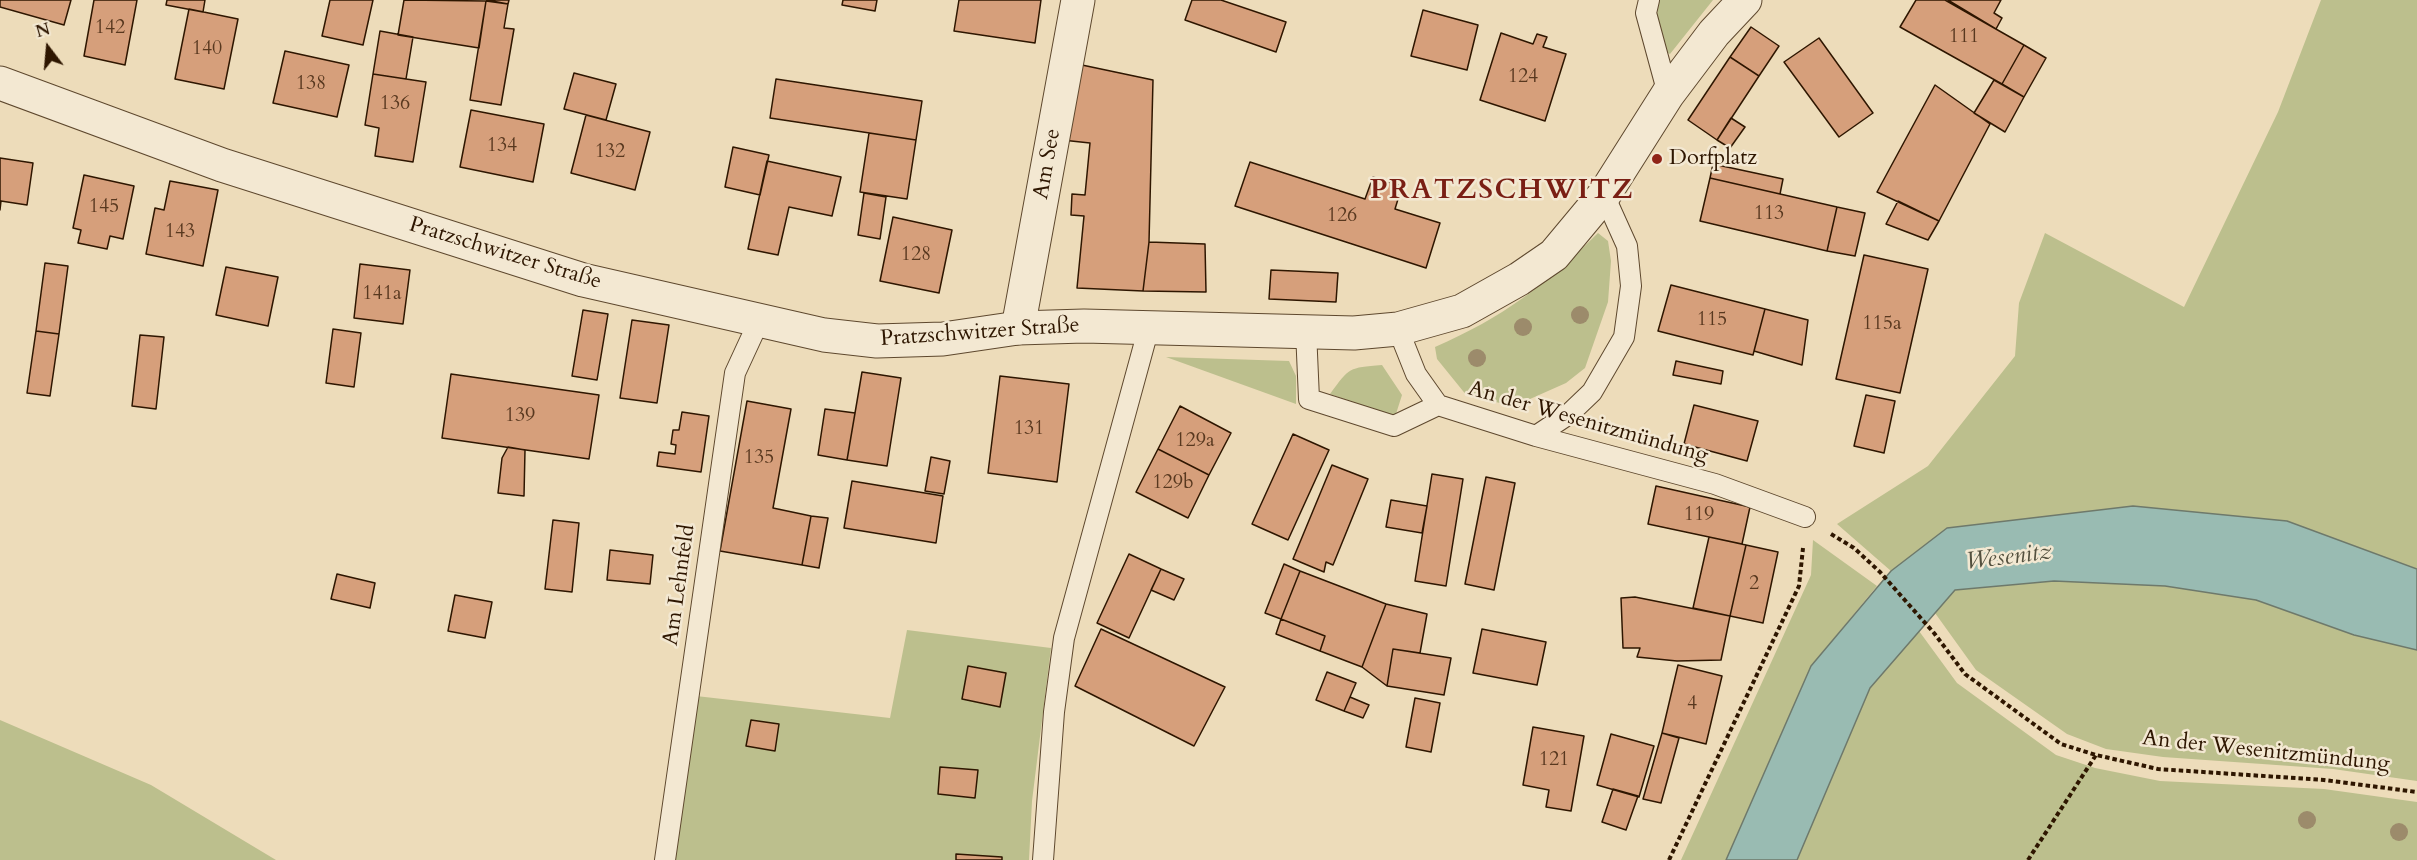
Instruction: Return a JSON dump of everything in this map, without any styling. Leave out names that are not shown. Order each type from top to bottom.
[{"type":"street","name":"Am See","points":[[1018,328],[1078,0]]},
{"type":"street","name":"Pratzschwitzer Straße","points":[[0,83],[222,165],[583,280],[824,335],[877,341],[943,339],[1018,328],[1149,327],[1354,333],[1398,329],[1462,310],[1519,279],[1554,255],[1604,195],[1668,94],[1714,33],[1745,0]]},
{"type":"lane","points":[[1649,0],[1646,13],[1668,94]]},
{"type":"lane","points":[[1536,436],[1569,414],[1592,392],[1624,337],[1631,286],[1627,246],[1604,195]]},
{"type":"lane","name":"Am Lehnfeld","points":[[665,860],[735,373],[759,321]]},
{"type":"lane","points":[[1043,860],[1054,712],[1064,638],[1149,327]]},
{"type":"lane","name":"An der Wesenitzmündung","points":[[1398,329],[1416,374],[1438,405],[1536,436],[1715,484],[1805,517]]},
{"type":"lane","points":[[1306,332],[1309,399],[1394,426],[1438,405]]},
{"type":"path","name":"An der Wesenitzmündung","points":[[1805,517],[1854,548],[1880,572],[1934,633],[1965,674],[2061,744],[2096,755],[2158,769],[2325,780],[2417,792]]},
{"type":"path","points":[[1670,860],[1799,586],[1805,517]]},
{"type":"path","points":[[2028,860],[2096,755]]},
{"type":"green space","points":[[1659,0],[1713,0],[1670,54],[1659,48],[1655,28]]},
{"type":"green space","points":[[2321,0],[2417,0],[2417,569],[2287,521],[1947,528],[1891,571],[1837,524],[1928,466],[2015,356],[2019,303],[2045,233],[2184,307],[2278,112]]},
{"type":"green space","points":[[1598,233],[1608,241],[1611,261],[1608,302],[1585,368],[1566,383],[1521,403],[1505,404],[1467,396],[1437,359],[1435,347],[1503,312],[1542,284]]},
{"type":"green space","points":[[1166,357],[1289,361],[1296,376],[1296,404]]},
{"type":"green space","points":[[1382,365],[1402,395],[1395,417],[1330,394],[1351,370]]},
{"type":"green space","points":[[1813,540],[1877,586],[1811,666],[1726,860],[1681,860],[1811,575]]},
{"type":"green space","points":[[2054,581],[2165,586],[2256,600],[2354,635],[2417,650],[2417,781],[2333,769],[2163,757],[2106,749],[2067,734],[1976,670],[1935,613],[1955,590]]},
{"type":"green space","points":[[907,630],[1051,648],[1032,801],[1029,860],[673,860],[696,696],[890,718]]},
{"type":"green space","points":[[1919,631],[1957,683],[2056,755],[2095,768],[2160,781],[2324,789],[2417,802],[2417,860],[1797,860],[1870,688]]},
{"type":"green space","points":[[0,720],[151,785],[276,860],[0,860]]},
{"type":"water","name":"Wesenitz","points":[[2133,506],[2287,521],[2417,569],[2417,650],[2354,635],[2256,600],[2165,586],[2054,581],[1955,590],[1870,688],[1797,860],[1726,860],[1811,666],[1891,571],[1947,528]]},
{"type":"building","points":[[0,0],[71,0],[64,25],[0,7]]},
{"type":"building","points":[[94,0],[137,0],[125,65],[84,56]]},
{"type":"building","points":[[167,0],[205,0],[203,12],[166,5]]},
{"type":"building","points":[[330,0],[373,0],[363,45],[322,36]]},
{"type":"building","points":[[404,0],[486,1],[479,48],[398,35]]},
{"type":"building","points":[[487,0],[509,0],[508,4]]},
{"type":"building","points":[[843,0],[877,0],[875,11],[842,5]]},
{"type":"building","points":[[959,0],[1041,0],[1035,43],[954,31]]},
{"type":"building","points":[[1192,0],[1221,0],[1286,22],[1276,52],[1185,20]]},
{"type":"building","points":[[1916,0],[1945,0],[2024,45],[2002,84],[1900,27]]},
{"type":"building","points":[[1948,0],[2001,0],[1994,13],[2002,18],[1996,29]]},
{"type":"building","points":[[486,1],[508,4],[504,28],[514,29],[501,105],[470,100]]},
{"type":"building","points":[[189,9],[238,19],[224,89],[175,79]]},
{"type":"building","points":[[1423,10],[1478,25],[1467,70],[1411,56]]},
{"type":"building","points":[[1751,27],[1779,46],[1759,76],[1730,57]]},
{"type":"building","points":[[380,31],[413,37],[406,79],[373,74]]},
{"type":"building","points":[[1501,33],[1533,44],[1537,34],[1547,37],[1543,47],[1566,54],[1545,121],[1480,100]]},
{"type":"building","points":[[1819,38],[1873,113],[1839,137],[1784,62]]},
{"type":"building","points":[[2024,45],[2046,58],[2024,97],[2002,84]]},
{"type":"building","points":[[285,51],[349,65],[337,117],[273,103]]},
{"type":"building","points":[[1730,57],[1759,76],[1717,140],[1688,120]]},
{"type":"building","points":[[1082,65],[1153,80],[1149,242],[1143,291],[1077,288],[1084,216],[1071,215],[1072,194],[1085,195],[1090,143],[1062,140]]},
{"type":"building","points":[[574,73],[616,84],[606,120],[564,109]]},
{"type":"building","points":[[373,74],[426,82],[413,162],[375,156],[379,128],[365,125]]},
{"type":"building","points":[[776,79],[922,101],[916,140],[770,118]]},
{"type":"building","points":[[1994,80],[2024,97],[2005,132],[1974,113]]},
{"type":"building","points":[[1935,85],[1990,124],[1939,221],[1877,192]]},
{"type":"building","points":[[471,110],[544,124],[533,182],[460,167]]},
{"type":"building","points":[[586,115],[650,132],[635,190],[571,173]]},
{"type":"building","points":[[1731,118],[1745,127],[1730,148],[1717,140]]},
{"type":"building","points":[[869,133],[916,140],[907,199],[860,192]]},
{"type":"building","points":[[733,147],[769,155],[760,195],[725,187]]},
{"type":"building","points":[[0,158],[33,163],[27,205],[1,201],[0,210]]},
{"type":"building","points":[[767,161],[841,177],[832,216],[789,207],[778,255],[748,249]]},
{"type":"building","points":[[1250,162],[1365,199],[1373,177],[1402,186],[1395,209],[1440,223],[1426,268],[1235,206]]},
{"type":"building","points":[[1713,164],[1783,179],[1780,194],[1710,178]]},
{"type":"building","points":[[84,175],[134,186],[123,239],[110,236],[107,249],[78,243],[81,230],[73,228]]},
{"type":"building","points":[[1710,178],[1837,207],[1827,251],[1700,221]]},
{"type":"building","points":[[170,181],[218,190],[203,266],[146,254],[155,208],[164,210]]},
{"type":"building","points":[[864,193],[886,197],[880,239],[858,235]]},
{"type":"building","points":[[1898,201],[1939,221],[1928,240],[1886,224]]},
{"type":"building","points":[[1837,207],[1865,213],[1855,256],[1827,251]]},
{"type":"building","points":[[893,217],[952,230],[939,293],[880,281]]},
{"type":"building","points":[[1149,242],[1205,244],[1206,292],[1143,291]]},
{"type":"building","points":[[1864,255],[1928,269],[1900,393],[1836,379]]},
{"type":"building","points":[[45,263],[68,266],[59,334],[36,331]]},
{"type":"building","points":[[360,264],[410,270],[403,324],[354,318]]},
{"type":"building","points":[[226,267],[278,277],[268,326],[216,315]]},
{"type":"building","points":[[1271,270],[1338,273],[1336,302],[1269,299]]},
{"type":"building","points":[[1671,285],[1765,309],[1753,355],[1658,331]]},
{"type":"building","points":[[1765,309],[1808,320],[1802,365],[1754,351]]},
{"type":"building","points":[[583,310],[608,314],[597,380],[572,376]]},
{"type":"building","points":[[632,320],[669,325],[657,403],[620,398]]},
{"type":"building","points":[[333,329],[361,333],[354,387],[326,383]]},
{"type":"building","points":[[36,331],[59,334],[50,396],[27,393]]},
{"type":"building","points":[[140,335],[164,337],[156,409],[132,406]]},
{"type":"building","points":[[1676,361],[1723,371],[1721,384],[1673,375]]},
{"type":"building","points":[[862,372],[901,378],[887,466],[847,460]]},
{"type":"building","points":[[451,374],[599,395],[589,459],[442,438]]},
{"type":"building","points":[[1000,376],[1069,384],[1057,482],[988,473]]},
{"type":"building","points":[[1866,395],[1895,401],[1884,453],[1854,446]]},
{"type":"building","points":[[747,401],[791,409],[773,508],[811,516],[802,565],[720,551]]},
{"type":"building","points":[[1694,405],[1758,421],[1747,461],[1684,444]]},
{"type":"building","points":[[1180,406],[1231,433],[1209,475],[1158,449]]},
{"type":"building","points":[[825,409],[855,413],[847,460],[818,455]]},
{"type":"building","points":[[682,412],[709,416],[701,472],[657,466],[659,452],[675,454],[676,445],[671,444],[673,430],[679,430]]},
{"type":"building","points":[[1293,434],[1329,450],[1288,540],[1252,524]]},
{"type":"building","points":[[508,447],[525,450],[524,496],[498,493],[502,458]]},
{"type":"building","points":[[1158,449],[1209,475],[1188,518],[1136,492]]},
{"type":"building","points":[[931,457],[950,461],[944,494],[925,491]]},
{"type":"building","points":[[1332,465],[1368,479],[1333,565],[1326,562],[1324,572],[1293,559]]},
{"type":"building","points":[[1432,474],[1463,479],[1446,586],[1415,581]]},
{"type":"building","points":[[1486,477],[1515,483],[1494,590],[1465,584]]},
{"type":"building","points":[[852,481],[943,496],[936,543],[844,528]]},
{"type":"building","points":[[1656,486],[1750,507],[1742,544],[1648,524]]},
{"type":"building","points":[[1391,500],[1427,506],[1422,533],[1386,527]]},
{"type":"building","points":[[811,516],[828,518],[819,568],[802,565]]},
{"type":"building","points":[[553,520],[579,523],[572,592],[545,589]]},
{"type":"building","points":[[1709,537],[1746,545],[1730,616],[1693,608]]},
{"type":"building","points":[[1746,545],[1778,552],[1763,623],[1730,616]]},
{"type":"building","points":[[610,550],[653,555],[650,584],[607,580]]},
{"type":"building","points":[[1129,554],[1161,569],[1129,638],[1097,623]]},
{"type":"building","points":[[1284,564],[1300,571],[1281,619],[1265,613]]},
{"type":"building","points":[[1161,569],[1184,579],[1174,600],[1151,590]]},
{"type":"building","points":[[1300,571],[1386,604],[1362,667],[1320,651],[1325,636],[1281,619]]},
{"type":"building","points":[[337,574],[375,583],[370,608],[331,599]]},
{"type":"building","points":[[455,595],[492,602],[485,638],[448,631]]},
{"type":"building","points":[[1635,597],[1730,616],[1721,660],[1677,661],[1637,657],[1640,648],[1623,648],[1621,598]]},
{"type":"building","points":[[1386,604],[1427,614],[1420,653],[1393,649],[1387,686],[1362,667]]},
{"type":"building","points":[[1281,619],[1325,636],[1320,651],[1276,634]]},
{"type":"building","points":[[1101,629],[1225,687],[1194,746],[1075,686]]},
{"type":"building","points":[[1482,629],[1546,642],[1537,685],[1473,673]]},
{"type":"building","points":[[1393,649],[1451,658],[1444,695],[1387,686]]},
{"type":"building","points":[[1678,665],[1722,676],[1706,744],[1662,733]]},
{"type":"building","points":[[968,666],[1006,673],[1000,707],[962,699]]},
{"type":"building","points":[[1327,672],[1356,683],[1344,711],[1316,700]]},
{"type":"building","points":[[1350,697],[1369,705],[1363,718],[1344,711]]},
{"type":"building","points":[[1415,698],[1440,703],[1431,752],[1406,747]]},
{"type":"building","points":[[751,720],[779,724],[775,751],[746,746]]},
{"type":"building","points":[[1533,727],[1584,736],[1571,811],[1546,807],[1549,790],[1523,785]]},
{"type":"building","points":[[1662,733],[1679,738],[1661,803],[1643,799]]},
{"type":"building","points":[[1611,734],[1654,746],[1639,797],[1597,785]]},
{"type":"building","points":[[940,767],[978,770],[975,798],[938,794]]},
{"type":"building","points":[[1613,789],[1638,796],[1626,830],[1602,822]]},
{"type":"building","points":[[956,854],[1002,857],[1002,860],[956,860]]},
{"type":"place","name":"Dorfplatz","points":[[1657,159]]},
{"type":"district","name":"PRATZSCHWITZ","points":[[1502,192]]}]
